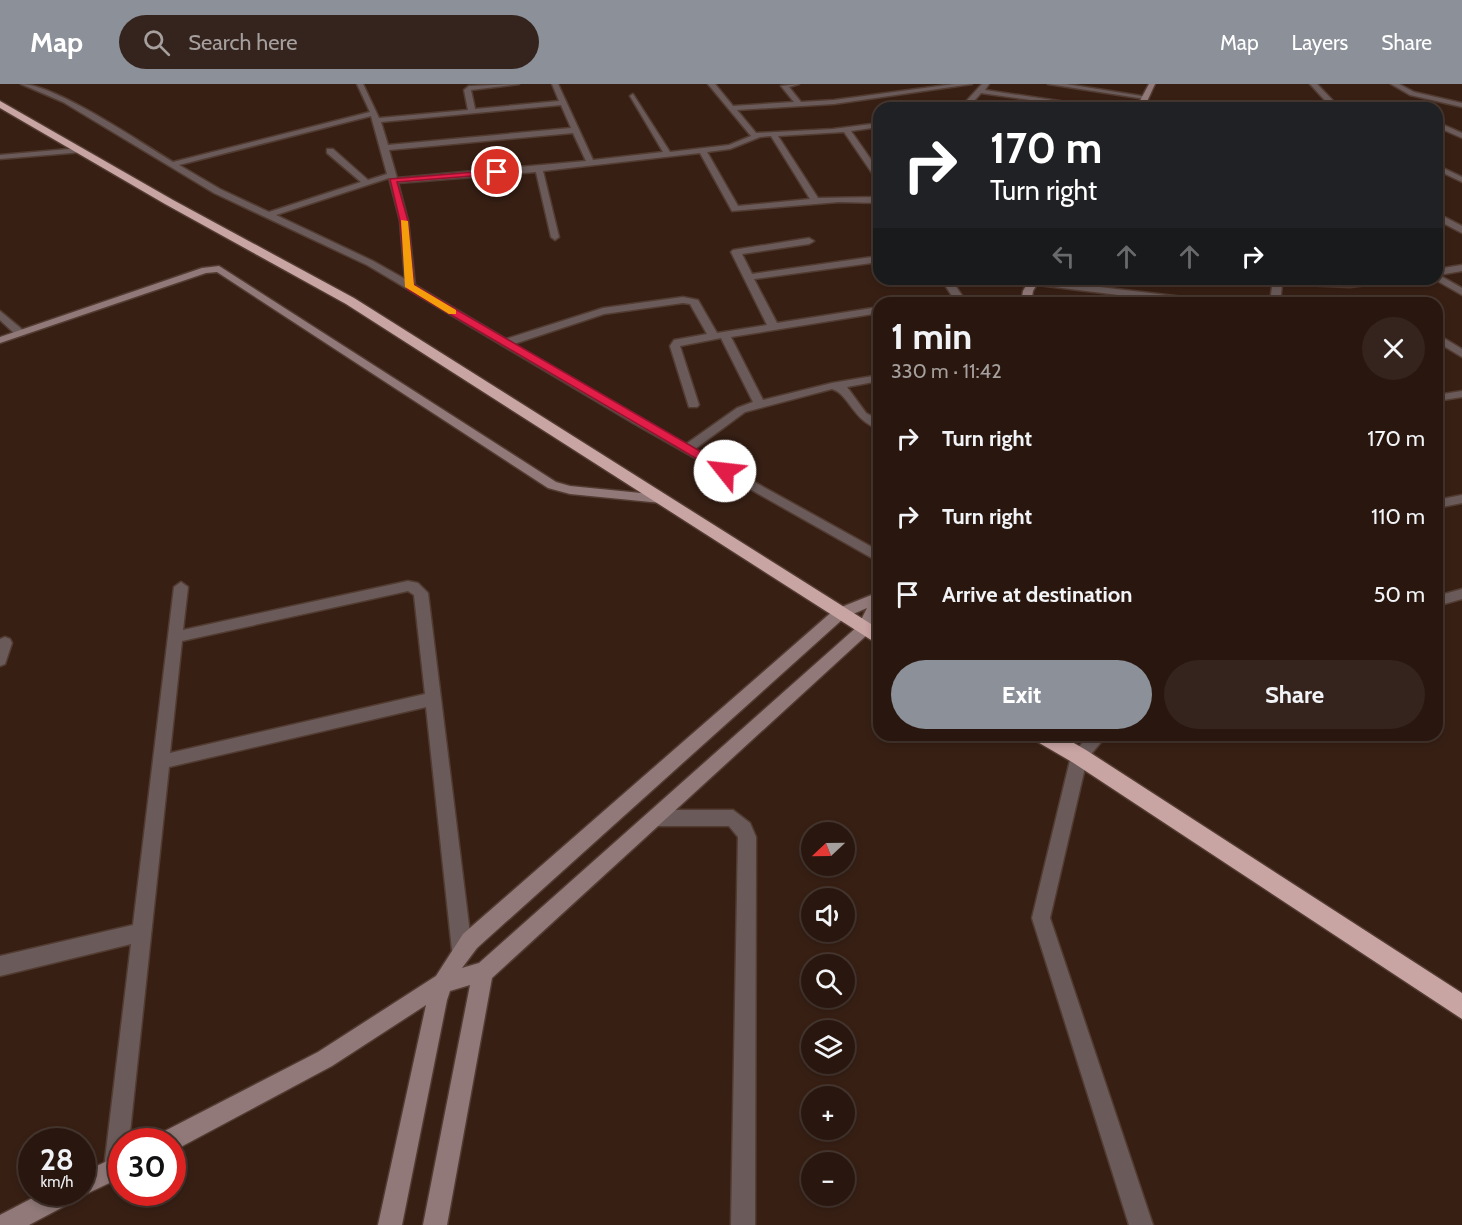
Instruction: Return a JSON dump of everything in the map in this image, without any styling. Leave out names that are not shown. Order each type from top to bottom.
[{"type":"highway","points":[[0,104],[350,301],[871,634]]},
{"type":"highway","points":[[1053,741],[1462,1007]]},
{"type":"main road","points":[[1143,102],[1152,84]]},
{"type":"main road","points":[[0,340],[205,270],[219,269],[552,485],[570,490],[661,500]]},
{"type":"main road","points":[[390,1225],[441,984],[462,950],[478,933],[839,614],[873,600]]},
{"type":"main road","points":[[186,1132],[326,1059],[441,984],[484,971],[655,818],[871,634]]},
{"type":"main road","points":[[435,1225],[484,971]]},
{"type":"main road","points":[[5,1225],[41,1206]]},
{"type":"street","points":[[24,84],[65,101],[217,191],[366,261],[687,449],[873,554]]},
{"type":"street","points":[[360,84],[375,117],[404,221],[410,287]]},
{"type":"street","points":[[472,111],[467,90],[469,88],[516,84]]},
{"type":"street","points":[[555,84],[590,162]]},
{"type":"street","points":[[711,84],[752,134],[757,136]]},
{"type":"street","points":[[796,84],[784,86],[798,104]]},
{"type":"street","points":[[730,108],[798,104],[969,84]]},
{"type":"street","points":[[1051,84],[1145,98]]},
{"type":"street","points":[[1313,84],[1330,102]]},
{"type":"street","points":[[1394,84],[1408,96],[1462,105]]},
{"type":"street","points":[[969,102],[983,86],[1070,102]]},
{"type":"street","points":[[633,96],[667,153]]},
{"type":"street","points":[[173,164],[375,117],[563,103]]},
{"type":"street","points":[[268,215],[367,183],[392,178],[539,169],[738,145],[757,136],[873,126]]},
{"type":"street","points":[[1443,127],[1462,136]]},
{"type":"street","points":[[846,129],[873,168]]},
{"type":"street","points":[[384,148],[576,130]]},
{"type":"street","points":[[774,135],[816,202]]},
{"type":"street","points":[[702,149],[735,209],[839,199],[873,200]]},
{"type":"street","points":[[0,157],[80,150]]},
{"type":"street","points":[[330,151],[367,183]]},
{"type":"street","points":[[539,169],[555,237]]},
{"type":"street","points":[[1443,170],[1462,180]]},
{"type":"street","points":[[1443,175],[1462,172]]},
{"type":"street","points":[[1443,219],[1462,230]]},
{"type":"street","points":[[773,326],[736,252],[808,241]]},
{"type":"street","points":[[748,277],[873,261]]},
{"type":"street","points":[[1443,273],[1462,268]]},
{"type":"street","points":[[1443,279],[1462,292]]},
{"type":"street","points":[[1066,285],[1161,297]]},
{"type":"street","points":[[505,343],[603,311],[683,300],[694,302],[718,334],[760,404]]},
{"type":"street","points":[[693,405],[675,346],[682,340],[873,311]]},
{"type":"street","points":[[0,314],[20,333]]},
{"type":"street","points":[[1443,341],[1462,354]]},
{"type":"street","points":[[687,449],[741,410],[873,379]]},
{"type":"street","points":[[837,386],[843,389],[862,415],[873,422]]},
{"type":"street","points":[[1443,397],[1462,394]]},
{"type":"street","points":[[1443,503],[1462,499]]},
{"type":"street","points":[[176,637],[413,586],[421,593],[462,950]]},
{"type":"street","points":[[122,1128],[181,587]]},
{"type":"street","points":[[1443,599],[1462,594]]},
{"type":"street","points":[[0,660],[5,643]]},
{"type":"street","points":[[162,762],[432,699]]},
{"type":"street","points":[[1093,741],[1079,756],[1041,918],[1141,1225]]},
{"type":"street","points":[[655,818],[733,818],[744,828],[747,837],[744,1225]]},
{"type":"street","points":[[0,966],[142,932]]},
{"type":"slow traffic","points":[[404,221],[410,287],[453,312]]},
{"type":"route","points":[[497,172],[393,181],[404,221],[410,287],[637,422],[725,471]]}]
